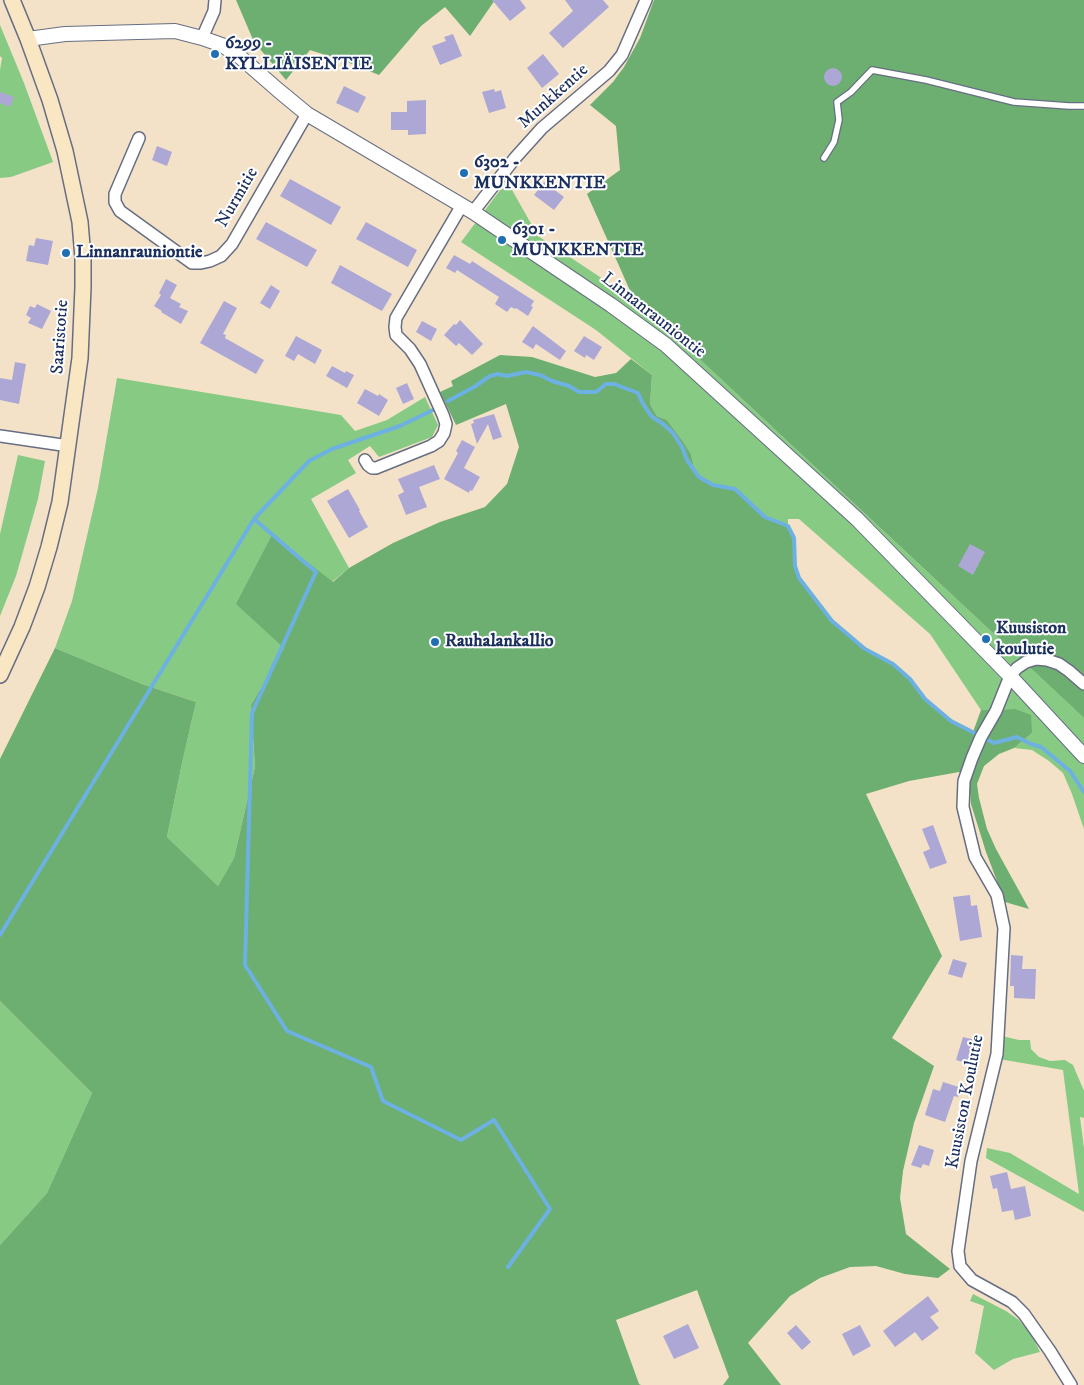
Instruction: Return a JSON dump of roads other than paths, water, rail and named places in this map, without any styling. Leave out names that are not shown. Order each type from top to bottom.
[{"type":"main road","name":"Saaristotie","points":[[0,675],[37,588],[50,547],[60,502],[80,358],[83,287],[80,222],[65,151],[50,100],[12,0]]},
{"type":"street","points":[[202,38],[214,11],[215,0]]},
{"type":"street","name":"Munkkentie","points":[[365,460],[368,466],[376,468],[431,446],[439,441],[444,433],[446,424],[443,415],[420,364],[410,349],[396,335],[396,318],[468,208],[542,128],[609,71],[622,56],[646,0]]},
{"type":"street","name":"Linnanrauniontie","points":[[28,39],[65,34],[175,31],[202,38],[222,46],[238,56],[307,114],[468,208],[626,315],[666,345],[857,519],[1010,676],[1084,756]]},
{"type":"street","name":"Nurmitie","points":[[139,138],[115,194],[115,202],[120,212],[192,263],[201,263],[222,256],[232,244],[307,114]]},
{"type":"street","points":[[0,436],[69,446]]},
{"type":"street","points":[[1010,676],[1026,662],[1036,659],[1047,660],[1059,664],[1084,684]]},
{"type":"street","name":"Kuusiston Koulutie","points":[[1010,676],[996,710],[981,737],[964,781],[963,807],[976,858],[997,895],[1004,928],[998,1054],[971,1161],[958,1251],[960,1266],[972,1280],[1012,1302],[1024,1314],[1071,1385]]},
{"type":"lane","points":[[824,158],[834,142],[839,120],[837,102],[851,92],[872,70],[926,80],[1014,102],[1084,106]]},
{"type":"waterway","points":[[448,401],[490,376],[498,374],[507,376],[526,372],[540,375],[569,386],[579,392],[596,392],[606,384],[614,384],[638,393],[651,416],[673,433],[682,447],[687,460],[699,477],[713,485],[735,489],[765,517],[788,526],[794,538],[795,566],[799,578],[832,621],[865,649],[893,664],[910,679],[925,699],[951,721],[994,743],[1017,737],[1041,747],[1070,771],[1084,792]]},
{"type":"waterway","points":[[0,935],[254,519],[309,461],[332,449],[400,426],[433,410]]},
{"type":"waterway","points":[[254,519],[316,572],[252,713],[245,965],[287,1031],[371,1067],[383,1101],[461,1140],[494,1120],[550,1209],[508,1267]]},
{"type":"place","name":"6299 - KYLLIÄISENTIE","points":[[215,54]]},
{"type":"place","name":"6302 - MUNKKENTIE","points":[[464,173]]},
{"type":"place","name":"6301 - MUNKKENTIE","points":[[502,240]]},
{"type":"place","name":"Linnanrauniontie","points":[[66,253]]},
{"type":"place","name":"Kuusiston koulutie","points":[[986,639]]},
{"type":"place","name":"Rauhalankallio","points":[[435,642]]}]
